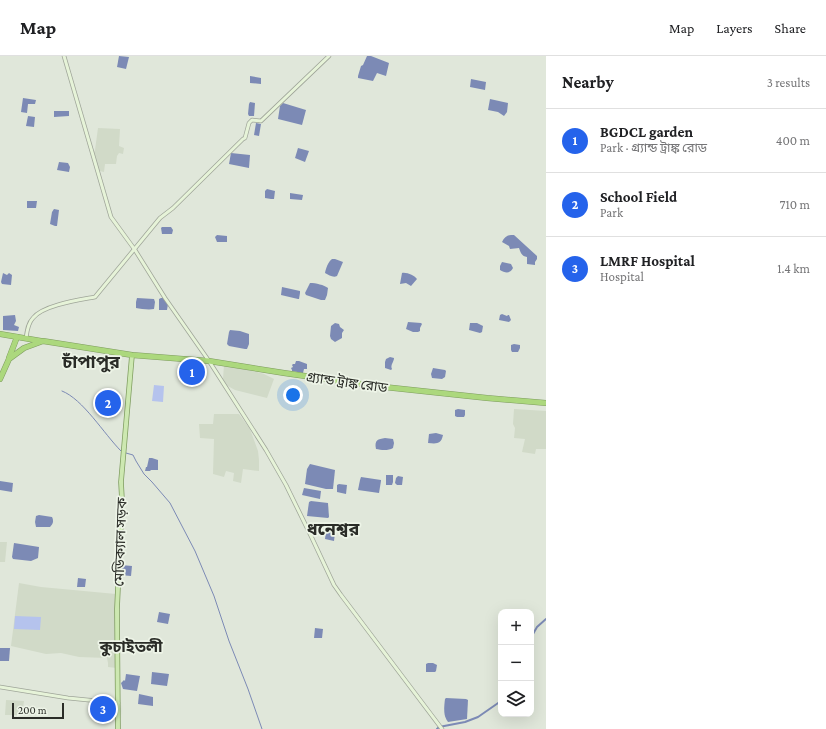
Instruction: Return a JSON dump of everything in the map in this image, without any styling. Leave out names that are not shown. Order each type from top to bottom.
[{"type":"highway","points":[[0,334],[43,341]]},
{"type":"highway","points":[[0,380],[17,337]]},
{"type":"highway","name":"গ্র্যান্ড ট্রাঙ্ক রোড","points":[[9,359],[24,348],[43,341],[132,355],[209,361],[375,386],[546,403]]},
{"type":"main road","points":[[64,56],[111,217],[135,250],[165,298],[209,361],[266,450],[286,484],[337,590],[442,729]]},
{"type":"main road","points":[[26,338],[32,319],[38,312],[65,303],[95,297],[160,218],[173,208],[207,173],[245,138],[249,122],[252,120],[262,121],[329,56]]},
{"type":"main road","name":"মেডিক্যাল সড়ক","points":[[118,729],[117,609],[122,500],[121,482],[132,355]]},
{"type":"main road","points":[[0,687],[68,698],[118,703]]},
{"type":"shaded area","points":[[119,56],[129,57],[126,69],[117,67]]},
{"type":"shaded area","points":[[367,56],[371,56],[389,63],[386,76],[377,73],[373,81],[358,78],[361,66],[363,65]]},
{"type":"shaded area","points":[[250,76],[261,78],[261,84],[250,83]]},
{"type":"shaded area","points":[[471,79],[486,82],[485,90],[470,87]]},
{"type":"shaded area","points":[[23,98],[36,100],[35,104],[28,104],[27,113],[21,112]]},
{"type":"shaded area","points":[[490,99],[508,103],[507,112],[504,116],[498,112],[488,110]]},
{"type":"shaded area","points":[[250,102],[255,103],[254,116],[249,116],[248,114]]},
{"type":"shaded area","points":[[283,103],[306,110],[302,125],[278,119],[280,106]]},
{"type":"shaded area","points":[[54,111],[69,111],[69,116],[54,117]]},
{"type":"shaded area","points":[[28,116],[35,117],[34,127],[26,126]]},
{"type":"shaded area","points":[[256,123],[261,124],[259,136],[254,135]]},
{"type":"shaded area","points":[[98,128],[120,129],[119,146],[124,148],[123,154],[119,153],[117,156],[116,164],[105,164],[104,172],[99,171],[94,152]]},
{"type":"shaded area","points":[[298,148],[309,151],[305,162],[295,158]]},
{"type":"shaded area","points":[[231,153],[250,155],[249,168],[229,164]]},
{"type":"shaded area","points":[[59,162],[68,163],[70,167],[69,172],[57,170]]},
{"type":"shaded area","points":[[267,189],[275,191],[274,199],[265,198],[265,191]]},
{"type":"shaded area","points":[[290,193],[303,195],[302,200],[290,199]]},
{"type":"shaded area","points":[[27,201],[37,201],[36,208],[27,208]]},
{"type":"shaded area","points":[[54,209],[59,210],[57,226],[50,224]]},
{"type":"shaded area","points":[[162,227],[171,227],[173,230],[172,234],[162,234]]},
{"type":"shaded area","points":[[217,235],[227,236],[227,242],[217,242],[215,237]]},
{"type":"shaded area","points":[[514,235],[537,256],[535,265],[527,264],[527,257],[522,254],[519,248],[510,249],[509,246],[502,242],[506,237]]},
{"type":"shaded area","points":[[332,259],[343,262],[336,277],[325,273],[327,265]]},
{"type":"shaded area","points":[[502,262],[511,264],[513,268],[512,270],[504,272],[500,270]]},
{"type":"shaded area","points":[[3,273],[7,275],[9,273],[12,275],[11,285],[2,284]]},
{"type":"shaded area","points":[[402,273],[411,274],[417,279],[411,286],[406,283],[400,284]]},
{"type":"shaded area","points":[[310,283],[320,284],[328,288],[325,300],[306,295],[305,293]]},
{"type":"shaded area","points":[[282,287],[300,291],[299,299],[281,295]]},
{"type":"shaded area","points":[[137,298],[154,299],[154,309],[136,308]]},
{"type":"shaded area","points":[[164,298],[168,304],[167,310],[159,310],[159,299]]},
{"type":"shaded area","points":[[502,314],[507,316],[509,315],[511,320],[509,322],[499,320],[500,315]]},
{"type":"shaded area","points":[[15,315],[16,321],[14,325],[19,327],[18,331],[3,330],[3,316]]},
{"type":"shaded area","points":[[408,322],[421,323],[420,331],[413,332],[406,329]]},
{"type":"shaded area","points":[[335,323],[339,324],[344,330],[342,333],[342,338],[335,342],[330,336],[331,326]]},
{"type":"shaded area","points":[[470,323],[477,323],[483,326],[482,332],[480,333],[469,330]]},
{"type":"shaded area","points":[[230,330],[249,334],[249,344],[247,349],[229,346],[227,344]]},
{"type":"shaded area","points":[[511,345],[520,345],[518,352],[512,352],[511,350]]},
{"type":"shaded area","points":[[390,357],[394,358],[391,370],[385,368],[386,359]]},
{"type":"shaded area","points":[[296,361],[307,364],[307,369],[304,369],[303,373],[292,371],[292,365],[295,364]]},
{"type":"shaded area","points":[[224,365],[257,372],[274,379],[267,398],[235,390],[226,385],[223,379]]},
{"type":"shaded area","points":[[186,368],[198,370],[197,375],[191,374],[190,378],[185,378]]},
{"type":"shaded area","points":[[433,368],[445,370],[445,377],[442,379],[432,378],[431,374]]},
{"type":"shaded area","points":[[154,385],[164,386],[163,402],[152,401]]},
{"type":"shaded area","points":[[101,397],[117,398],[116,408],[100,407]]},
{"type":"shaded area","points":[[514,409],[546,411],[546,449],[536,449],[535,454],[522,452],[525,439],[514,438]]},
{"type":"shaded area","points":[[455,410],[465,410],[464,417],[455,416]]},
{"type":"shaded area","points":[[214,414],[239,414],[250,429],[258,451],[259,471],[243,469],[241,483],[233,481],[234,473],[226,471],[224,477],[213,474],[214,439],[200,438],[199,424],[213,424]]},
{"type":"shaded area","points":[[436,433],[443,435],[440,442],[428,443],[429,434]]},
{"type":"shaded area","points":[[385,438],[393,439],[393,448],[387,450],[376,449],[377,440]]},
{"type":"shaded area","points":[[149,458],[158,460],[158,470],[145,471]]},
{"type":"shaded area","points":[[310,464],[335,470],[333,489],[326,489],[305,484],[307,469]]},
{"type":"shaded area","points":[[386,475],[393,475],[392,485],[386,485]]},
{"type":"shaded area","points":[[398,476],[403,477],[402,485],[397,485],[395,483]]},
{"type":"shaded area","points":[[361,477],[381,480],[379,493],[358,490]]},
{"type":"shaded area","points":[[0,481],[13,483],[12,492],[0,490]]},
{"type":"shaded area","points":[[337,485],[347,485],[346,494],[337,492]]},
{"type":"shaded area","points":[[304,488],[321,491],[320,499],[302,495]]},
{"type":"shaded area","points":[[309,502],[328,503],[329,517],[307,516]]},
{"type":"shaded area","points":[[36,516],[52,517],[52,525],[50,527],[36,527]]},
{"type":"shaded area","points":[[326,531],[335,533],[334,541],[325,539]]},
{"type":"shaded area","points":[[0,542],[7,542],[5,562],[0,562]]},
{"type":"shaded area","points":[[14,543],[39,547],[38,558],[31,561],[13,559]]},
{"type":"shaded area","points":[[121,565],[132,566],[131,576],[120,575]]},
{"type":"shaded area","points":[[78,578],[86,579],[85,587],[77,587]]},
{"type":"shaded area","points":[[19,583],[41,587],[116,594],[117,668],[108,667],[107,658],[79,657],[61,653],[46,654],[11,646]]},
{"type":"shaded area","points":[[159,612],[170,614],[168,624],[157,622]]},
{"type":"shaded area","points":[[15,616],[41,617],[40,630],[14,629]]},
{"type":"shaded area","points":[[315,628],[323,629],[322,638],[314,638]]},
{"type":"shaded area","points":[[0,648],[10,648],[9,661],[0,661]]},
{"type":"shaded area","points":[[433,663],[437,665],[436,671],[426,672],[426,664]]},
{"type":"shaded area","points":[[152,672],[169,674],[167,686],[151,684]]},
{"type":"shaded area","points":[[126,674],[140,676],[137,691],[123,689],[121,683],[124,680],[125,681]]},
{"type":"shaded area","points":[[139,694],[153,697],[153,706],[138,704]]},
{"type":"shaded area","points":[[446,698],[468,700],[467,719],[448,722],[444,711]]},
{"type":"shaded area","points":[[6,700],[24,701],[23,708],[20,708],[20,715],[5,715]]},
{"type":"waterway","points":[[62,391],[78,401],[121,451]]},
{"type":"waterway","points":[[126,453],[133,455],[144,474],[170,503],[195,551],[214,596],[262,729]]},
{"type":"waterway","points":[[534,632],[537,627],[546,619]]},
{"type":"waterway","points":[[437,729],[439,727],[465,722],[478,717],[498,703]]},
{"type":"place","name":"BGDCL garden","points":[[192,372]]},
{"type":"place","name":"School Field","points":[[108,403]]},
{"type":"place","name":"LMRF Hospital","points":[[103,709]]},
{"type":"district","name":"চাঁপাপুর","points":[[91,362]]},
{"type":"district","name":"ধনেশ্বর","points":[[333,529]]},
{"type":"district","name":"কুচাইতলী","points":[[131,646]]}]
